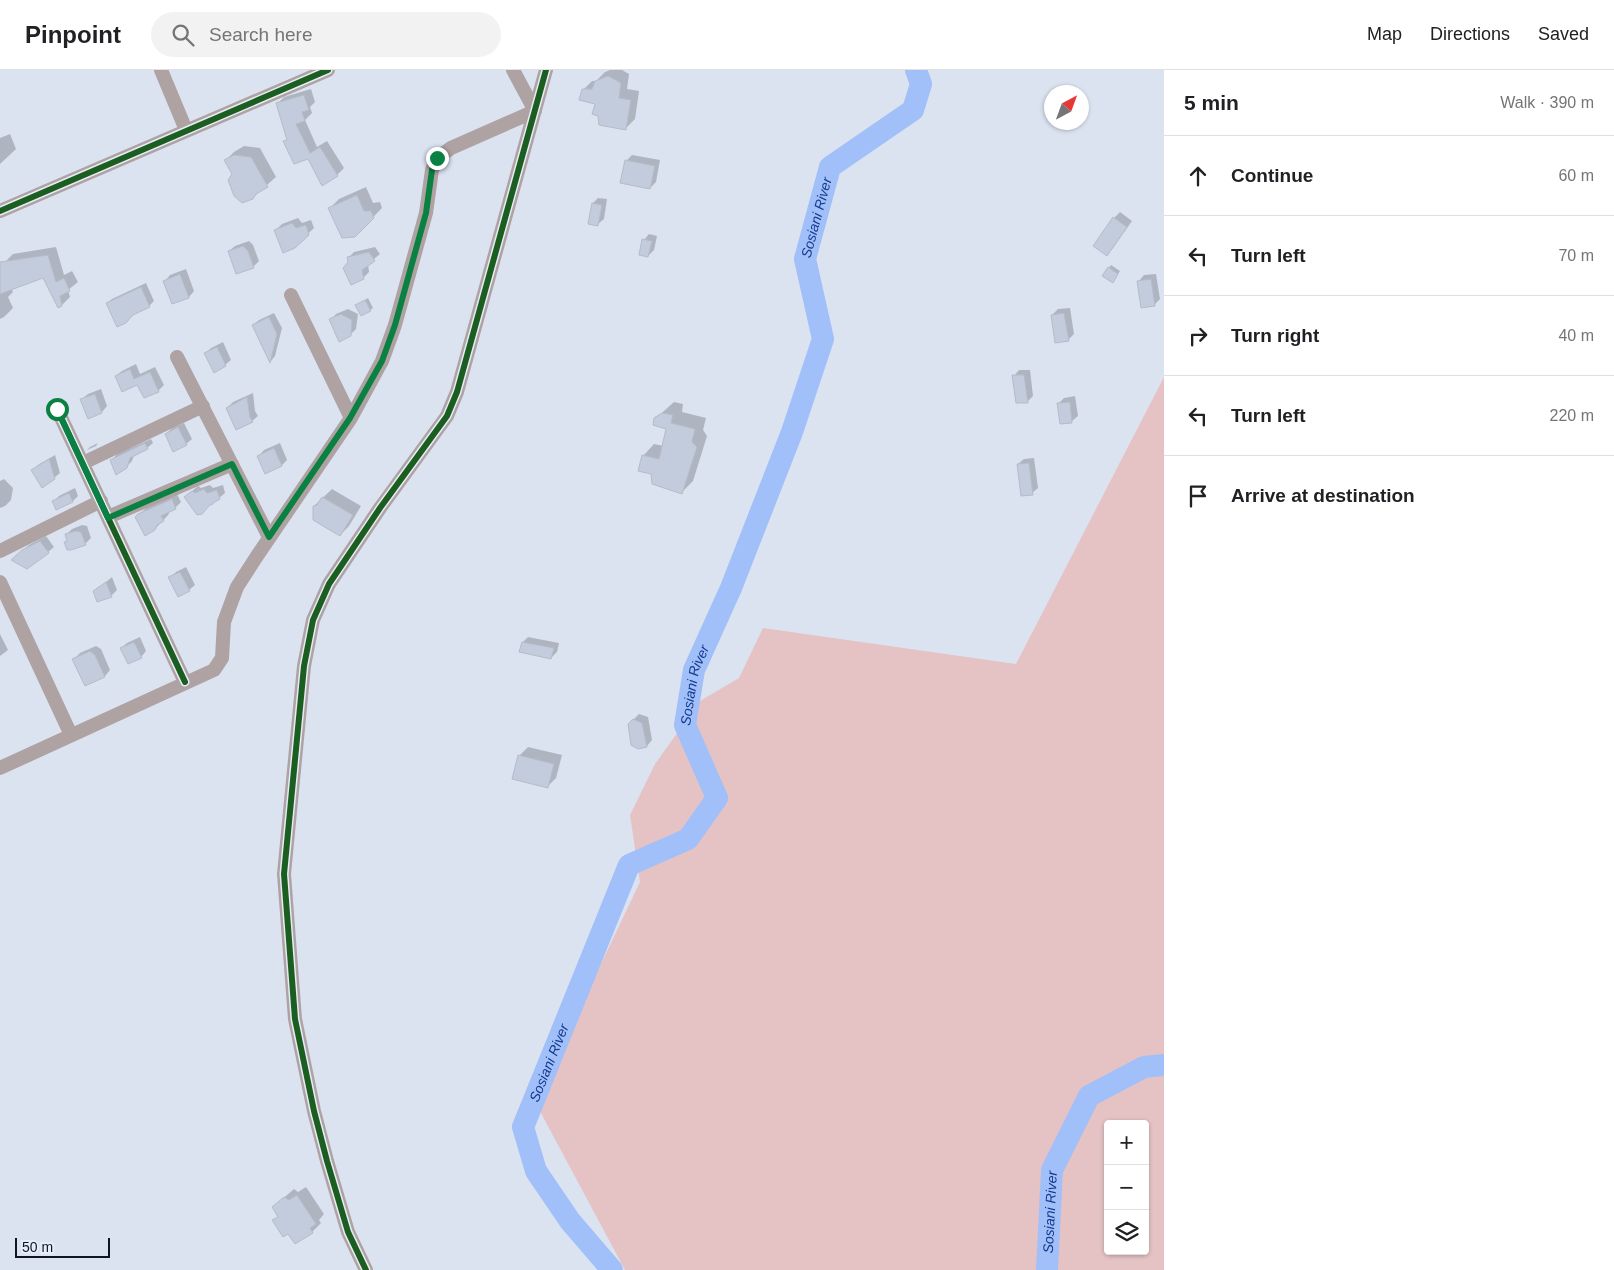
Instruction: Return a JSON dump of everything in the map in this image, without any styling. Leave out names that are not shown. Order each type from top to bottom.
[{"type":"street","points":[[161,70],[186,130]]},
{"type":"street","points":[[0,211],[328,70]]},
{"type":"street","points":[[513,70],[535,111]]},
{"type":"street","points":[[366,1270],[348,1232],[327,1161],[314,1111],[295,1019],[284,874],[304,666],[314,620],[329,584],[380,508],[447,416],[457,392],[546,70]]},
{"type":"street","points":[[0,768],[214,670],[222,658],[224,622],[237,587],[350,418],[382,361],[395,325],[426,213],[432,170],[437,158],[451,148],[535,111]]},
{"type":"street","points":[[290,295],[350,418]]},
{"type":"street","points":[[178,357],[269,537]]},
{"type":"street","points":[[83,463],[202,406]]},
{"type":"street","points":[[57,409],[185,682]]},
{"type":"street","points":[[108,518],[232,464]]},
{"type":"street","points":[[0,551],[101,501]]},
{"type":"street","points":[[0,582],[71,736]]},
{"type":"shaded area","points":[[1164,377],[1164,1270],[625,1270],[535,1102],[640,882],[630,815],[655,764],[700,701],[739,678],[763,628],[1016,664]]},
{"type":"building","points":[[608,76],[621,83],[619,98],[631,100],[626,130],[599,125],[598,116],[592,114],[595,104],[579,100],[582,89],[592,89],[595,81]]},
{"type":"building","points":[[304,95],[309,110],[302,112],[305,121],[296,124],[310,153],[320,147],[338,176],[322,186],[308,159],[294,164],[283,141],[287,140],[276,103]]},
{"type":"building","points":[[234,155],[251,157],[268,187],[256,194],[253,199],[242,203],[234,196],[228,180],[232,174],[224,160]]},
{"type":"building","points":[[625,160],[655,166],[650,189],[620,183]]},
{"type":"building","points":[[357,195],[364,211],[371,211],[374,218],[355,237],[342,238],[328,208]]},
{"type":"building","points":[[592,203],[602,205],[598,226],[588,224]]},
{"type":"building","points":[[1113,217],[1127,227],[1107,256],[1093,246]]},
{"type":"building","points":[[292,223],[296,228],[306,225],[309,235],[295,248],[283,253],[274,230]]},
{"type":"building","points":[[642,239],[652,241],[648,257],[639,255]]},
{"type":"building","points":[[243,246],[248,251],[254,268],[236,274],[228,251]]},
{"type":"building","points":[[369,252],[375,261],[362,270],[364,279],[351,285],[343,268],[348,262],[347,257]]},
{"type":"building","points":[[48,255],[56,282],[64,278],[70,291],[60,296],[62,306],[58,308],[43,278],[0,294],[0,262]]},
{"type":"building","points":[[1108,267],[1118,274],[1113,283],[1102,276]]},
{"type":"building","points":[[180,274],[189,298],[172,304],[163,281]]},
{"type":"building","points":[[1151,279],[1155,306],[1141,308],[1137,281]]},
{"type":"building","points":[[141,287],[150,307],[133,315],[126,323],[117,327],[106,303]]},
{"type":"building","points":[[365,300],[371,311],[361,316],[355,305]]},
{"type":"building","points":[[1064,313],[1069,341],[1055,343],[1051,315]]},
{"type":"building","points":[[341,314],[352,320],[351,336],[339,342],[329,319]]},
{"type":"building","points":[[269,317],[277,334],[270,363],[252,325]]},
{"type":"building","points":[[217,347],[226,366],[214,373],[204,353]]},
{"type":"building","points":[[130,369],[134,379],[150,372],[159,392],[144,398],[137,385],[122,392],[115,376]]},
{"type":"building","points":[[1012,375],[1024,375],[1028,403],[1016,403]]},
{"type":"building","points":[[95,394],[102,413],[88,419],[80,399]]},
{"type":"building","points":[[247,397],[250,417],[253,422],[236,430],[226,408]]},
{"type":"building","points":[[1070,402],[1072,423],[1060,424],[1057,403]]},
{"type":"building","points":[[662,413],[673,415],[671,423],[695,429],[692,442],[697,447],[682,494],[652,484],[651,474],[638,471],[642,455],[659,459],[666,429],[653,425],[654,418]]},
{"type":"building","points":[[178,427],[187,445],[173,452],[165,434]]},
{"type":"building","points":[[145,443],[148,449],[130,458],[127,468],[116,475],[110,460]]},
{"type":"building","points":[[274,448],[282,466],[265,474],[257,456]]},
{"type":"building","points":[[49,459],[55,479],[42,488],[31,470]]},
{"type":"building","points":[[1029,463],[1033,495],[1021,496],[1017,464]]},
{"type":"building","points":[[204,489],[207,493],[217,490],[220,499],[210,505],[202,514],[197,515],[184,497],[192,491],[195,493]]},
{"type":"building","points":[[69,493],[73,502],[56,510],[52,501]]},
{"type":"building","points":[[322,497],[353,515],[340,536],[313,520],[313,506],[317,505]]},
{"type":"building","points":[[172,499],[176,509],[161,516],[164,521],[145,536],[135,517]]},
{"type":"building","points":[[76,531],[81,532],[86,545],[67,550],[64,542],[67,541],[65,534]]},
{"type":"building","points":[[40,541],[49,553],[27,569],[11,560],[22,550]]},
{"type":"building","points":[[180,572],[190,591],[178,597],[168,577]]},
{"type":"building","points":[[106,582],[112,597],[97,602],[93,591]]},
{"type":"building","points":[[134,642],[142,658],[128,664],[120,648]]},
{"type":"building","points":[[522,642],[554,648],[551,659],[519,652]]},
{"type":"building","points":[[90,651],[95,655],[105,677],[85,686],[72,659]]},
{"type":"building","points":[[633,719],[642,723],[647,747],[638,749],[631,745],[628,724]]},
{"type":"building","points":[[518,755],[554,764],[548,788],[512,779]]},
{"type":"building","points":[[297,1195],[316,1224],[310,1228],[313,1233],[295,1244],[288,1234],[283,1237],[272,1220],[278,1217],[272,1207],[284,1197],[289,1200]]},
{"type":"waterway","name":"Sosiani River","points":[[612,1270],[570,1221],[536,1171],[523,1127],[629,865],[688,839],[717,798],[685,725],[694,670],[731,588],[792,432],[823,339],[805,259],[830,167],[913,110],[921,84],[916,70]]},
{"type":"waterway","name":"Sosiani River","points":[[1047,1270],[1052,1170],[1089,1096],[1144,1067],[1164,1065]]},
{"type":"cycle path","points":[[0,211],[328,70]]},
{"type":"cycle path","points":[[366,1270],[348,1232],[327,1161],[314,1111],[295,1019],[284,874],[304,666],[313,620],[329,584],[380,508],[447,416],[457,392],[546,70]]},
{"type":"cycle path","points":[[57,409],[185,682]]},
{"type":"route","points":[[57,409],[108,518],[232,464],[269,537],[350,418],[382,361],[395,325],[426,213],[432,170],[437,158]]}]
